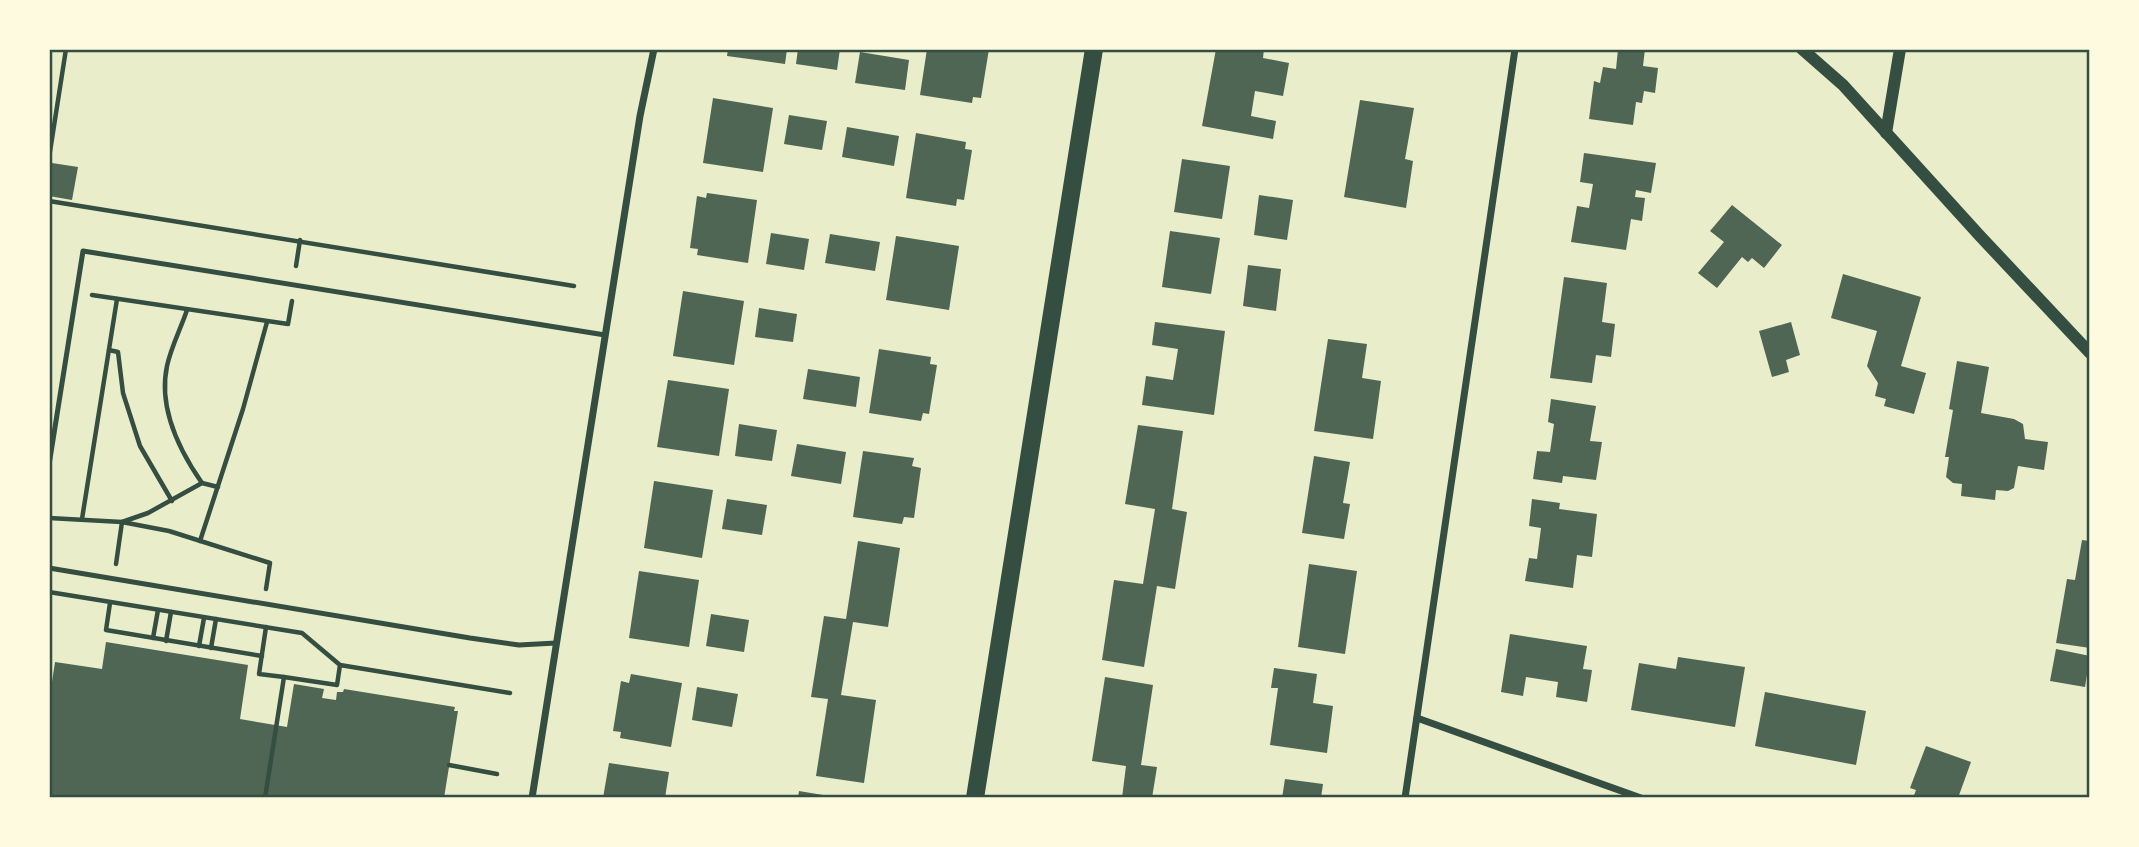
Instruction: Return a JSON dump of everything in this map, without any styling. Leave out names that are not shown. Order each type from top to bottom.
[{"type":"main road","points":[[975,798],[1094,49]]},
{"type":"street","points":[[532,798],[640,116],[654,49]]},
{"type":"street","points":[[1405,798],[1515,49]]},
{"type":"street","points":[[1802,49],[1843,85],[2090,353]]},
{"type":"street","points":[[1886,133],[1900,49]]},
{"type":"street","points":[[1417,718],[1641,798]]},
{"type":"lane","points":[[49,465],[83,251],[605,335]]},
{"type":"lane","points":[[49,568],[470,638],[519,645],[556,643]]},
{"type":"path","points":[[49,158],[66,49]]},
{"type":"path","points":[[49,201],[574,286]]},
{"type":"path","points":[[296,266],[300,240]]},
{"type":"path","points":[[77,293],[288,324],[292,300]]},
{"type":"path","points":[[82,519],[117,299]]},
{"type":"path","points":[[187,310],[170,354],[165,377],[167,406],[182,453],[202,483],[218,487]]},
{"type":"path","points":[[200,541],[243,409],[267,322]]},
{"type":"path","points":[[109,350],[118,352],[123,393],[140,446],[172,501]]},
{"type":"path","points":[[122,522],[148,513],[202,483]]},
{"type":"path","points":[[49,518],[122,522],[169,531],[270,563],[266,590]]},
{"type":"path","points":[[115,565],[122,522]]},
{"type":"path","points":[[49,593],[302,633],[340,666],[510,693]]},
{"type":"path","points":[[110,603],[106,631],[262,656]]},
{"type":"path","points":[[153,638],[158,610]]},
{"type":"path","points":[[166,641],[172,612]]},
{"type":"path","points":[[199,646],[204,618]]},
{"type":"path","points":[[211,648],[216,619]]},
{"type":"path","points":[[267,628],[260,674],[337,685],[340,666]]},
{"type":"path","points":[[265,798],[284,677]]},
{"type":"path","points":[[449,765],[497,774]]},
{"type":"building","points":[[728,49],[787,49],[785,64],[727,56]]},
{"type":"building","points":[[798,49],[840,49],[837,70],[796,64]]},
{"type":"building","points":[[927,49],[989,49],[981,98],[973,97],[972,103],[920,95]]},
{"type":"building","points":[[1216,49],[1264,49],[1263,58],[1289,63],[1283,96],[1255,91],[1251,116],[1276,121],[1273,139],[1202,126]]},
{"type":"building","points":[[1618,49],[1645,49],[1643,66],[1658,68],[1655,93],[1644,91],[1642,103],[1636,102],[1633,125],[1589,119],[1594,81],[1600,83],[1603,67],[1616,69]]},
{"type":"building","points":[[860,52],[909,60],[905,90],[855,83]]},
{"type":"building","points":[[713,98],[773,108],[763,172],[703,163]]},
{"type":"building","points":[[1360,100],[1414,108],[1405,159],[1413,161],[1406,208],[1344,197]]},
{"type":"building","points":[[789,115],[827,121],[822,150],[784,144]]},
{"type":"building","points":[[847,127],[899,136],[894,166],[842,157]]},
{"type":"building","points":[[916,133],[966,142],[965,149],[972,150],[964,200],[957,199],[956,206],[906,198]]},
{"type":"building","points":[[1584,153],[1656,163],[1651,193],[1636,190],[1635,197],[1645,198],[1642,221],[1631,219],[1626,250],[1571,242],[1577,206],[1589,208],[1593,184],[1580,182]]},
{"type":"building","points":[[1182,159],[1230,166],[1222,219],[1174,212]]},
{"type":"building","points":[[52,163],[78,167],[72,200],[49,196]]},
{"type":"building","points":[[707,193],[757,200],[748,263],[697,255],[698,249],[690,248],[697,196],[706,198]]},
{"type":"building","points":[[1259,195],[1293,200],[1287,240],[1254,235]]},
{"type":"building","points":[[1732,205],[1782,245],[1764,268],[1752,258],[1748,262],[1742,257],[1717,288],[1698,273],[1724,242],[1710,231]]},
{"type":"building","points":[[1170,231],[1220,238],[1211,294],[1162,287]]},
{"type":"building","points":[[771,233],[809,239],[804,270],[766,264]]},
{"type":"building","points":[[830,234],[880,242],[875,271],[825,263]]},
{"type":"building","points":[[896,236],[959,246],[949,310],[886,300]]},
{"type":"building","points":[[1248,265],[1281,269],[1276,311],[1243,306]]},
{"type":"building","points":[[1843,274],[1921,297],[1901,366],[1926,373],[1914,414],[1884,406],[1886,399],[1875,396],[1878,383],[1867,366],[1877,331],[1831,318]]},
{"type":"building","points":[[1564,277],[1607,283],[1602,322],[1615,324],[1611,357],[1596,355],[1592,383],[1550,378]]},
{"type":"building","points":[[683,291],[744,301],[734,365],[673,356]]},
{"type":"building","points":[[759,308],[797,314],[793,342],[755,337]]},
{"type":"building","points":[[1155,322],[1225,331],[1214,415],[1142,405],[1146,376],[1173,380],[1178,349],[1152,345]]},
{"type":"building","points":[[1791,322],[1800,355],[1786,360],[1789,372],[1772,377],[1759,331]]},
{"type":"building","points":[[1328,339],[1367,344],[1362,378],[1381,381],[1373,439],[1314,431]]},
{"type":"building","points":[[879,349],[931,357],[930,364],[937,365],[929,414],[923,413],[921,421],[869,413]]},
{"type":"building","points":[[1957,361],[1989,367],[1981,413],[2014,419],[2023,424],[2025,439],[2048,442],[2044,470],[2018,466],[2014,488],[2008,491],[1996,490],[1995,500],[1961,496],[1962,484],[1953,483],[1946,477],[1949,457],[1945,457],[1953,410],[1949,409]]},
{"type":"building","points":[[808,369],[860,377],[856,407],[803,399]]},
{"type":"building","points":[[668,380],[729,389],[719,456],[657,447]]},
{"type":"building","points":[[1551,399],[1596,406],[1590,441],[1602,442],[1596,480],[1563,476],[1562,483],[1533,479],[1537,451],[1550,452],[1554,424],[1548,422]]},
{"type":"building","points":[[739,424],[777,430],[772,461],[735,456]]},
{"type":"building","points":[[1138,425],[1183,431],[1172,509],[1187,512],[1175,589],[1157,586],[1144,667],[1102,660],[1114,580],[1143,584],[1155,509],[1125,504]]},
{"type":"building","points":[[797,444],[846,452],[841,484],[791,476]]},
{"type":"building","points":[[863,451],[914,458],[912,466],[921,468],[914,518],[904,517],[902,524],[853,517]]},
{"type":"building","points":[[1314,456],[1350,462],[1343,503],[1350,504],[1344,539],[1302,533]]},
{"type":"building","points":[[654,481],[713,490],[702,558],[644,548]]},
{"type":"building","points":[[727,499],[767,505],[762,535],[722,529]]},
{"type":"building","points":[[1532,499],[1560,503],[1559,509],[1597,514],[1592,557],[1577,555],[1573,588],[1525,581],[1529,558],[1537,559],[1541,528],[1529,526]]},
{"type":"building","points":[[2082,540],[2090,541],[2090,648],[2056,643],[2067,579],[2075,580]]},
{"type":"building","points":[[858,541],[900,548],[888,627],[853,622],[841,695],[876,700],[864,783],[816,776],[828,699],[811,697],[824,616],[846,619]]},
{"type":"building","points":[[1309,564],[1357,571],[1345,654],[1298,647]]},
{"type":"building","points":[[639,571],[699,580],[689,647],[629,638]]},
{"type":"building","points":[[711,614],[749,620],[744,652],[706,646]]},
{"type":"building","points":[[1510,634],[1587,646],[1583,669],[1592,670],[1587,702],[1556,697],[1558,682],[1526,677],[1523,696],[1501,692]]},
{"type":"building","points":[[106,642],[248,665],[240,719],[287,727],[294,684],[324,689],[322,698],[336,700],[337,692],[343,692],[344,689],[455,707],[454,711],[458,711],[444,798],[49,798],[49,702],[55,662],[102,669]]},
{"type":"building","points":[[2056,649],[2090,656],[2085,687],[2050,681]]},
{"type":"building","points":[[1678,657],[1745,667],[1735,727],[1631,710],[1639,663],[1676,669]]},
{"type":"building","points":[[1274,668],[1317,674],[1313,703],[1333,706],[1327,753],[1270,745],[1278,688],[1271,688]]},
{"type":"building","points":[[631,674],[682,683],[671,747],[620,738],[621,732],[613,731],[621,681],[629,683]]},
{"type":"building","points":[[1105,677],[1153,685],[1141,765],[1157,767],[1152,798],[1122,798],[1126,766],[1092,761]]},
{"type":"building","points":[[697,687],[738,694],[732,727],[692,720]]},
{"type":"building","points":[[1765,692],[1866,711],[1856,765],[1755,746]]},
{"type":"building","points":[[1926,746],[1971,762],[1958,798],[1913,798],[1916,790],[1910,788]]},
{"type":"building","points":[[609,763],[669,772],[665,798],[603,798]]},
{"type":"building","points":[[1285,779],[1323,784],[1321,798],[1282,798]]},
{"type":"building","points":[[799,791],[829,796],[798,798]]}]
